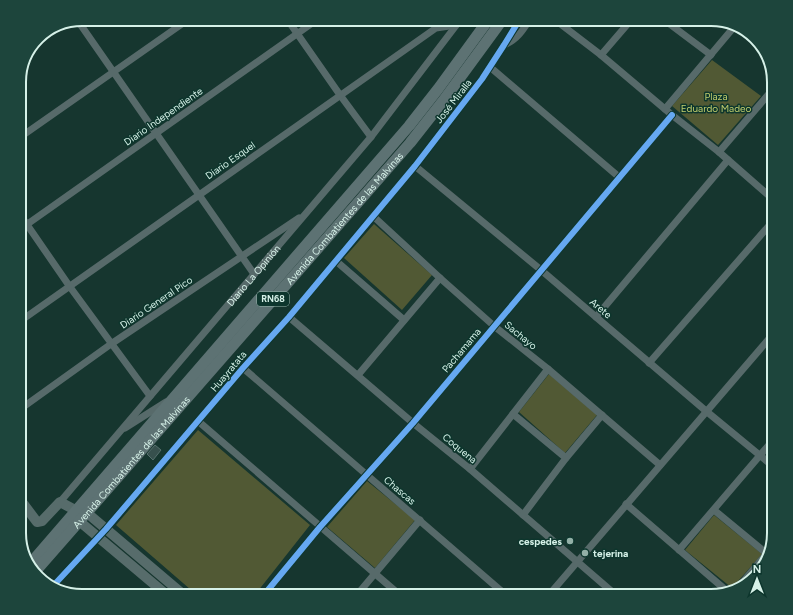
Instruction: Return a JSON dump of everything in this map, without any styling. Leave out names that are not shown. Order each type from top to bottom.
[{"type":"main road","name":"Avenida Combatientes de las Malvinas","points":[[38,568],[177,394],[409,126],[484,26]]},
{"type":"main road","name":"Avenida Combatientes de las Malvinas","points":[[34,560],[80,514],[410,143],[498,26]]},
{"type":"street","points":[[82,26],[254,274]]},
{"type":"street","points":[[26,133],[179,26]]},
{"type":"street","points":[[292,26],[371,137]]},
{"type":"street","name":"Diario Independiente","points":[[27,224],[308,26]]},
{"type":"street","name":"Diario Esquel","points":[[26,317],[436,28],[456,26]]},
{"type":"street","name":"Diario La Opinión","points":[[26,508],[37,522],[42,521],[60,502],[371,137],[456,26]]},
{"type":"street","points":[[504,45],[516,26]]},
{"type":"street","name":"José Miralla","points":[[415,166],[482,79],[504,45],[511,43],[517,38],[525,26]]},
{"type":"street","points":[[563,26],[601,55],[672,115],[720,152],[767,194]]},
{"type":"street","points":[[601,55],[626,26]]},
{"type":"street","points":[[673,26],[711,55]]},
{"type":"street","points":[[665,109],[731,30]]},
{"type":"street","points":[[490,67],[619,177]]},
{"type":"street","points":[[720,152],[767,96]]},
{"type":"street","name":"Pachamama","points":[[269,589],[366,474],[413,423],[672,115]]},
{"type":"street","points":[[596,318],[728,160]]},
{"type":"street","name":"Huayratata","points":[[57,583],[106,529],[336,261],[415,166]]},
{"type":"street","name":"Arete","points":[[415,166],[541,270],[649,363],[767,461]]},
{"type":"street","name":"Diario General Pico","points":[[26,405],[111,344],[306,213]]},
{"type":"street","name":"Sachayo","points":[[373,216],[494,326],[548,369],[660,465]]},
{"type":"street","points":[[27,224],[70,287],[150,396]]},
{"type":"street","points":[[649,363],[767,228]]},
{"type":"street","points":[[336,261],[404,320]]},
{"type":"street","points":[[358,375],[440,278]]},
{"type":"street","name":"Coquena","points":[[288,317],[413,423],[470,469],[609,589]]},
{"type":"street","points":[[554,589],[767,341]]},
{"type":"street","name":"Chascas","points":[[243,368],[499,589]]},
{"type":"street","points":[[470,469],[548,369]]},
{"type":"street","points":[[121,430],[146,416],[177,394]]},
{"type":"street","points":[[513,414],[566,458]]},
{"type":"street","points":[[523,515],[566,458],[602,415]]},
{"type":"street","points":[[198,421],[393,589]]},
{"type":"street","points":[[679,550],[767,447]]},
{"type":"street","points":[[60,502],[106,529],[177,589]]},
{"type":"street","points":[[626,504],[723,588]]},
{"type":"street","points":[[714,510],[764,550]]},
{"type":"street","points":[[80,514],[98,538],[160,589]]},
{"type":"street","points":[[362,589],[420,520]]},
{"type":"street","points":[[749,575],[756,565]]},
{"type":"green space","name":"Plaza Eduardo Madeo","points":[[712,60],[761,96],[718,145],[672,106]]},
{"type":"green space","points":[[374,224],[432,275],[402,310],[344,258]]},
{"type":"green space","points":[[549,374],[597,415],[565,453],[519,412]]},
{"type":"green space","points":[[198,430],[310,525],[260,589],[190,589],[116,525]]},
{"type":"green space","points":[[367,481],[415,520],[375,568],[327,527]]},
{"type":"green space","points":[[714,515],[762,554],[758,559],[737,559],[737,582],[729,586],[685,550]]},
{"type":"building","points":[[155,445],[161,450],[153,460],[147,454]]},
{"type":"cycle path","points":[[56,583],[106,529],[243,368],[289,317],[415,166],[482,79],[516,26]]},
{"type":"cycle path","points":[[269,589],[320,527],[413,423],[672,115]]},
{"type":"place","name":"cespedes","points":[[570,541]]},
{"type":"place","name":"tejerina","points":[[585,553]]}]
